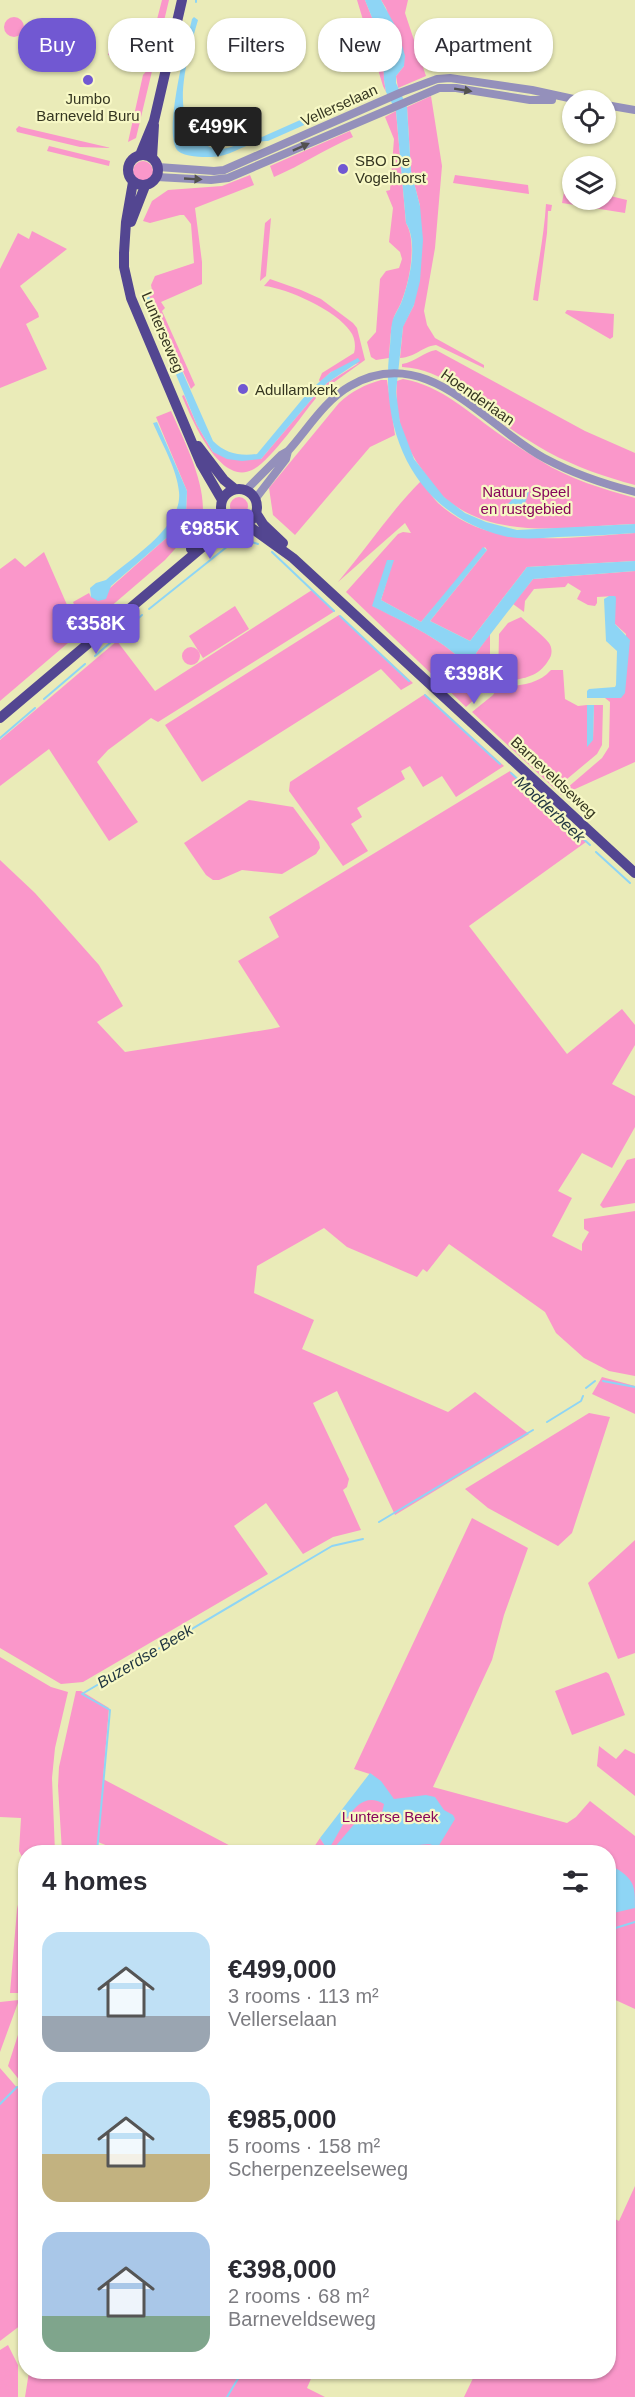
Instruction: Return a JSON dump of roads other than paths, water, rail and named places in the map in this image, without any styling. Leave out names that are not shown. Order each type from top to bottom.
[{"type":"main road","points":[[154,121],[156,167],[154,181],[145,186],[133,182],[128,173],[129,165],[140,155],[154,121],[182,0]]},
{"type":"main road","points":[[140,155],[156,167]]},
{"type":"main road","name":"Lunterseweg","points":[[133,182],[124,267],[131,298],[201,464],[222,500]]},
{"type":"main road","name":"Lunterseweg","points":[[126,233],[145,186]]},
{"type":"main road","name":"Lunterseweg","points":[[192,439],[224,480],[240,489]]},
{"type":"main road","points":[[240,489],[256,498],[256,513],[246,524],[225,520],[222,500],[227,493],[240,489]]},
{"type":"main road","name":"Barneveldseweg","points":[[256,513],[293,558]]},
{"type":"main road","points":[[0,718],[174,570],[186,563],[225,520]]},
{"type":"main road","name":"Barneveldseweg","points":[[246,524],[293,558],[635,873]]},
{"type":"street","name":"Vellerselaan","points":[[156,167],[220,171],[428,81],[444,78],[562,100]]},
{"type":"street","name":"Vellerselaan","points":[[156,167],[211,180],[228,178],[431,90],[447,88],[562,98]]},
{"type":"street","points":[[616,107],[635,110]]},
{"type":"street","name":"Hoenderlaan","points":[[240,489],[288,451],[333,399],[349,387],[365,378],[403,373],[438,383],[505,433],[545,458],[598,482],[635,492]]},
{"type":"street","name":"Hoenderlaan","points":[[256,498],[286,459],[288,451]]},
{"type":"water","points":[[365,0],[381,0],[391,18],[372,18]]},
{"type":"water","points":[[402,45],[405,56],[402,68]]},
{"type":"water","points":[[180,72],[185,72],[184,114],[189,128],[198,139],[216,149],[228,148],[258,135],[262,137],[343,101],[345,107],[268,141],[253,143],[225,155],[218,157],[189,156],[178,151],[174,142],[174,109]]},
{"type":"water","points":[[384,72],[399,72],[396,76],[396,83],[407,107],[411,171],[420,206],[423,240],[420,281],[414,305],[403,327],[396,392],[400,422],[414,459],[444,497],[465,513],[486,522],[517,530],[635,524],[635,533],[531,538],[504,536],[474,526],[449,511],[428,491],[411,469],[399,443],[388,386],[392,323],[408,281],[412,260],[412,240],[406,223],[396,111],[386,92]]},
{"type":"water","points":[[149,296],[213,441],[223,449],[234,453],[257,454],[310,390],[331,372],[358,358],[360,361],[327,383],[261,459],[242,461],[227,459],[213,452],[197,425],[145,300]]},
{"type":"water","points":[[157,422],[187,491],[186,513],[179,527],[111,586],[106,599],[98,601],[91,597],[90,588],[106,580],[153,541],[173,518],[178,505],[178,483],[153,423]]},
{"type":"water","points":[[523,488],[529,491],[524,504],[516,511],[506,511],[507,505]]},
{"type":"water","points":[[483,547],[487,550],[430,621],[470,641],[527,567],[635,561],[635,571],[533,579],[476,653],[482,681],[457,655],[431,637],[372,606],[387,560],[394,560],[381,600],[421,622]]},
{"type":"water","points":[[609,596],[616,598],[615,624],[630,640],[625,693],[621,698],[587,698],[589,689],[615,687],[616,685],[617,651],[606,641],[604,599]]},
{"type":"water","points":[[587,705],[594,705],[593,740],[587,747]]},
{"type":"water","points":[[370,1773],[381,1781],[394,1799],[426,1795],[435,1797],[444,1810],[453,1815],[455,1819],[439,1845],[337,1845],[362,1815],[375,1817],[382,1813],[384,1804],[374,1800],[365,1801],[351,1813],[331,1845],[324,1845],[320,1838]]},
{"type":"water","points":[[616,1869],[632,1883],[635,1908],[616,1912]]},
{"type":"waterway","name":"Modderbeek","points":[[149,609],[238,538],[258,544]]},
{"type":"waterway","name":"Modderbeek","points":[[272,552],[334,611]]},
{"type":"waterway","name":"Modderbeek","points":[[95,656],[142,615]]},
{"type":"waterway","name":"Modderbeek","points":[[340,616],[409,681]]},
{"type":"waterway","name":"Modderbeek","points":[[44,699],[85,664]]},
{"type":"waterway","name":"Modderbeek","points":[[425,695],[500,764]]},
{"type":"waterway","name":"Modderbeek","points":[[0,738],[35,708]]},
{"type":"waterway","name":"Modderbeek","points":[[511,773],[590,845]]},
{"type":"waterway","name":"Modderbeek","points":[[596,852],[630,883]]},
{"type":"waterway","name":"Buzerdse Beek","points":[[586,1388],[595,1381]]},
{"type":"waterway","name":"Buzerdse Beek","points":[[603,1381],[635,1387]]},
{"type":"waterway","name":"Buzerdse Beek","points":[[547,1422],[581,1401],[583,1396]]},
{"type":"waterway","name":"Buzerdse Beek","points":[[379,1522],[533,1430]]},
{"type":"waterway","name":"Buzerdse Beek","points":[[98,1845],[110,1710],[82,1694],[332,1546],[363,1539]]},
{"type":"waterway","points":[[616,1928],[635,1922]]},
{"type":"waterway","name":"Buzerdse Beek","points":[[0,2104],[17,2087]]},
{"type":"waterway","points":[[227,2397],[238,2379]]},
{"type":"place","name":"Jumbo Barneveld Buru","points":[[88,80]]},
{"type":"place","name":"SBO De Vogelhorst","points":[[343,169]]},
{"type":"place","name":"Adullamkerk","points":[[243,389]]},
{"type":"park label","name":"Natuur Speel en rustgebied","points":[[526,500]]},
{"type":"park label","name":"Lunterse Beek","points":[[390,1816]]}]
